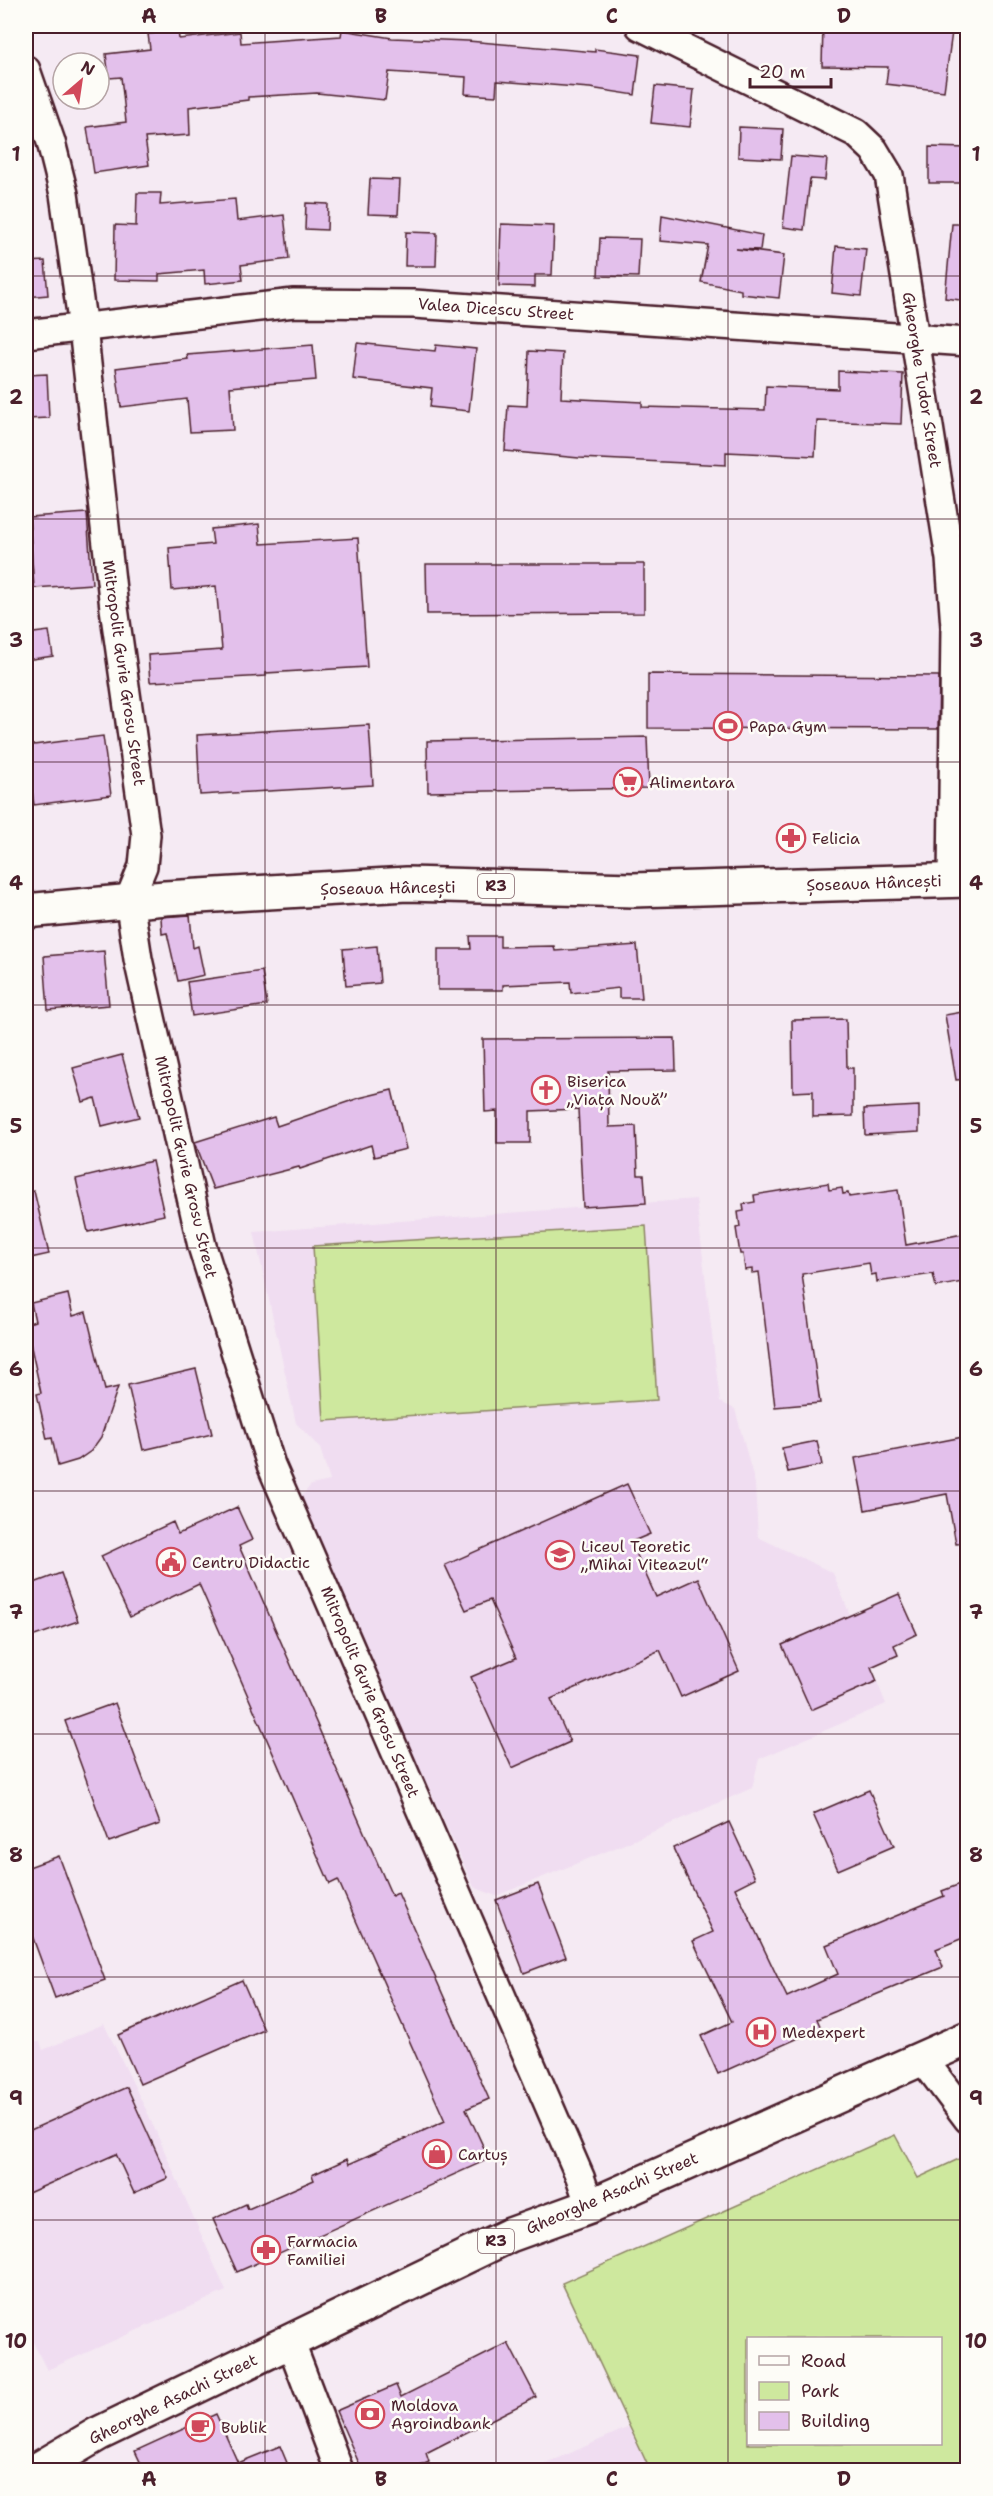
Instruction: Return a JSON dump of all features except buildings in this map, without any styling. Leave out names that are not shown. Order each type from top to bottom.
[{"type":"main road","name":"Șoseaua Hâncești","points":[[26,911],[129,900],[407,884],[633,890],[960,880]]},
{"type":"main road","name":"Gheorghe Asachi Street","points":[[37,2470],[98,2434],[510,2235],[590,2206],[968,2038]]},
{"type":"street","name":"Gheorghe Tudor Street","points":[[640,26],[837,122],[856,134],[874,150],[889,175],[950,559],[955,627],[960,880]]},
{"type":"street","name":"Mitropolit Gurie Grosu Street","points":[[26,70],[51,142],[63,194],[83,328],[114,608],[146,834],[143,866],[129,900],[138,959],[202,1246],[271,1464],[529,2057],[590,2206]]},
{"type":"street","name":"Valea Dicescu Street","points":[[26,334],[294,303],[414,304],[968,342]]},
{"type":"street","points":[[922,2058],[968,2119]]},
{"type":"street","points":[[290,2341],[339,2470]]},
{"type":"shaded area","name":"Liceul Teoretic „Mihai Viteazul“","points":[[696,1199],[720,1402],[735,1409],[755,1484],[758,1537],[833,1573],[886,1704],[759,1759],[752,1788],[627,1843],[496,1896],[474,1887],[301,1505],[300,1498],[311,1485],[330,1481],[320,1448],[296,1423],[254,1232]]},
{"type":"shaded area","points":[[104,2024],[149,2116],[226,2291],[47,2370],[26,2328],[26,2042],[40,2042],[43,2050]]},
{"type":"shaded area","points":[[629,2427],[650,2470],[532,2470]]},
{"type":"green space","points":[[646,1226],[657,1400],[324,1421],[313,1246]]},
{"type":"green space","points":[[895,2135],[918,2178],[963,2157],[967,2164],[967,2470],[650,2470],[562,2283]]},
{"type":"place","name":"Papa Gym","points":[[728,726]]},
{"type":"place","name":"Alimentara","points":[[628,782]]},
{"type":"place","name":"Felicia","points":[[791,838]]},
{"type":"place","name":"Biserica „Viața Nouă”","points":[[546,1090]]},
{"type":"place","name":"Liceul Teoretic „Mihai Viteazul“","points":[[560,1555]]},
{"type":"place","name":"Centru Didactic","points":[[171,1562]]},
{"type":"place","name":"Medexpert","points":[[761,2032]]},
{"type":"place","name":"Cartuș","points":[[437,2154]]},
{"type":"place","name":"Farmacia Familiei","points":[[266,2250]]},
{"type":"place","name":"Moldova Agroindbank","points":[[370,2414]]},
{"type":"place","name":"Bublik","points":[[200,2427]]}]
